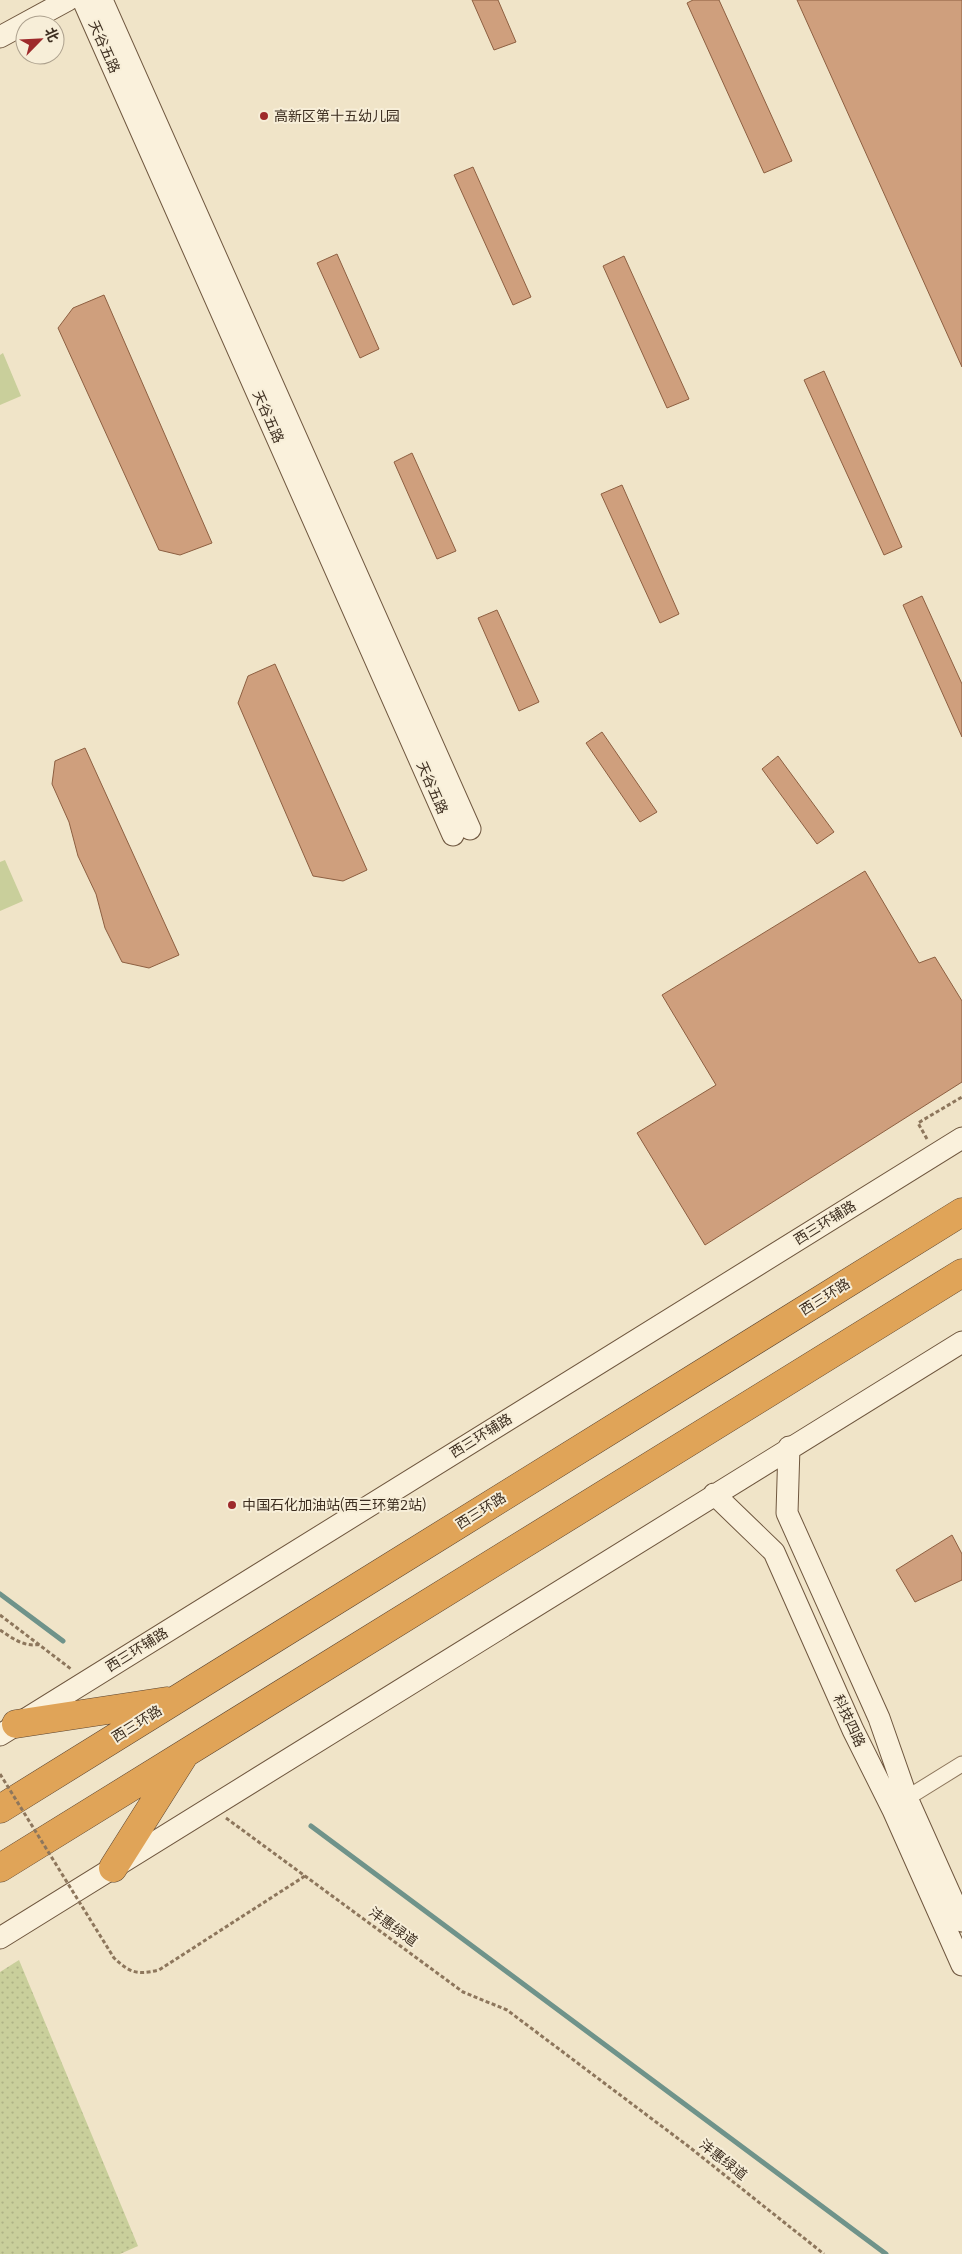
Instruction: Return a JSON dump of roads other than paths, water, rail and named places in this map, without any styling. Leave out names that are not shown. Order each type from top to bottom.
[{"type":"highway","name":"西三环路","points":[[0,1809],[962,1212]]},
{"type":"highway","points":[[0,1868],[962,1273]]},
{"type":"highway","points":[[8,1730],[178,1699]]},
{"type":"highway","points":[[113,1868],[186,1753]]},
{"type":"street","points":[[0,37],[68,0]]},
{"type":"street","name":"天谷五路","points":[[83,0],[462,832],[102,0]]},
{"type":"street","name":"西三环辅路","points":[[8,1730],[962,1138]]},
{"type":"street","points":[[0,1938],[212,1808],[789,1447],[962,1342]]},
{"type":"street","name":"科技四路","points":[[789,1447],[787,1513],[879,1718],[907,1798],[962,1921]]},
{"type":"street","name":"科技四路","points":[[714,1494],[774,1552],[852,1730],[893,1810],[962,1964]]},
{"type":"street","points":[[907,1798],[962,1764]]},
{"type":"waterway","points":[[0,1594],[63,1641]]},
{"type":"waterway","points":[[311,1826],[886,2254]]},
{"type":"place","name":"高新区第十五幼儿园","points":[[264,116]]},
{"type":"place","name":"中国石化加油站(西三环第2站)","points":[[232,1505]]}]
